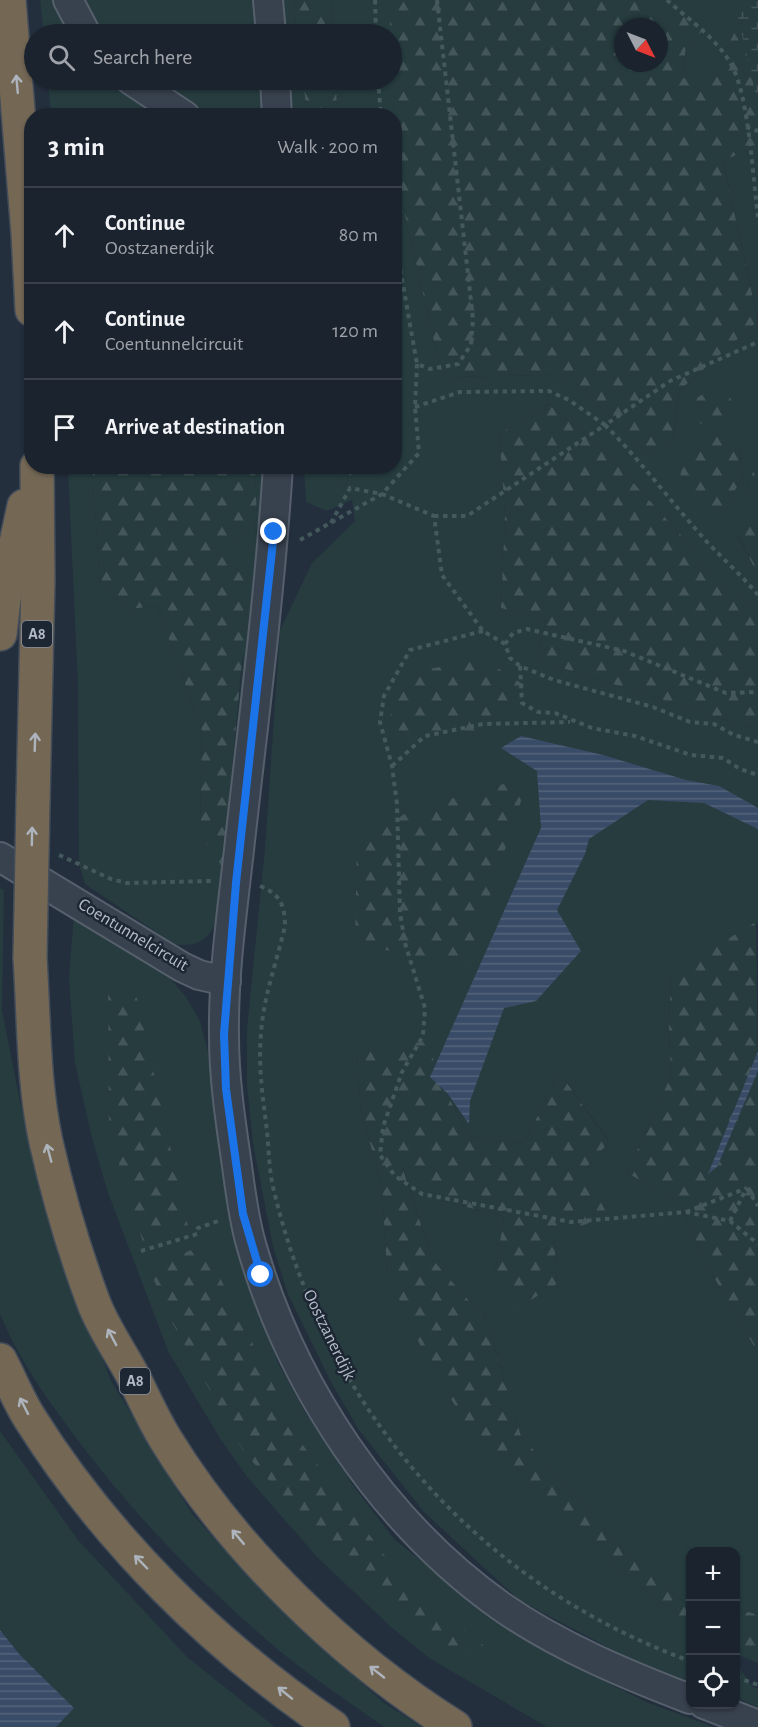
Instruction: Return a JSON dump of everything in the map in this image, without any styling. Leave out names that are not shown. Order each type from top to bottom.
[{"type":"highway","points":[[9,0],[24,184]]},
{"type":"highway","points":[[0,634],[4,599],[30,474]]},
{"type":"highway","name":"A8","points":[[37,474],[38,580],[30,958],[36,1066],[46,1141],[93,1303],[165,1439],[200,1491],[244,1545],[316,1620],[424,1708],[455,1727]]},
{"type":"highway","points":[[0,1360],[29,1416],[75,1482],[136,1557],[212,1634],[292,1700],[333,1727]]},
{"type":"lane","points":[[68,0],[81,24]]},
{"type":"lane","points":[[268,0],[270,24]]},
{"type":"lane","points":[[146,90],[172,108]]},
{"type":"lane","points":[[276,90],[277,108]]},
{"type":"lane","points":[[277,474],[272,554],[226,981],[224,1034],[226,1089],[243,1214],[266,1291],[295,1360],[322,1409],[388,1500],[472,1583],[504,1609],[568,1645],[651,1684],[686,1697]]},
{"type":"lane","name":"Coentunnelcircuit","points":[[0,857],[182,967],[200,975],[226,981]]},
{"type":"lane","points":[[717,1709],[758,1725]]},
{"type":"path","points":[[375,0],[376,24]]},
{"type":"path","points":[[417,364],[430,369],[458,364],[471,345],[473,319],[437,0]]},
{"type":"path","points":[[667,0],[712,40],[732,66],[746,128],[758,218]]},
{"type":"path","points":[[379,90],[380,108]]},
{"type":"path","points":[[746,128],[758,132]]},
{"type":"path","points":[[402,279],[417,364],[416,407],[419,453],[402,472]]},
{"type":"path","points":[[331,523],[350,488],[382,494],[434,516],[467,516],[670,381],[758,342]]},
{"type":"path","points":[[416,407],[460,392],[549,391],[569,400],[605,425],[643,463],[657,486],[758,595]]},
{"type":"path","points":[[272,554],[382,494],[400,474]]},
{"type":"path","points":[[434,516],[442,575],[483,631],[505,644],[510,658],[520,666],[554,680],[653,706],[690,722],[714,724],[734,735],[758,742]]},
{"type":"path","points":[[505,644],[513,633],[527,629],[624,651],[726,693],[758,692]]},
{"type":"path","points":[[483,631],[410,650],[384,696],[380,722],[392,766],[397,804],[400,913],[405,943],[425,1008],[423,1036],[402,1072],[383,1126],[380,1155],[395,1176],[422,1194],[571,1222],[686,1212],[747,1188]]},
{"type":"path","points":[[520,666],[522,703],[538,712],[555,713],[574,722],[634,736],[691,755],[723,758],[740,769],[758,775]]},
{"type":"path","points":[[392,766],[425,736],[483,723],[574,722]]},
{"type":"path","name":"Oostzanerdijk","points":[[57,854],[111,879],[127,883],[178,880],[236,883],[271,890],[280,899],[285,909],[285,926],[261,1032],[260,1076],[273,1189],[313,1309],[361,1401],[410,1467],[461,1522],[527,1575],[586,1614],[686,1658]]},
{"type":"path","points":[[747,1188],[758,1206]]},
{"type":"path","points":[[730,1221],[747,1188]]},
{"type":"path","points":[[686,1212],[730,1221],[758,1244]]},
{"type":"path","points":[[141,1251],[197,1234]]},
{"type":"path","points":[[740,1679],[758,1685]]},
{"type":"green space","points":[[40,0],[57,0],[68,24],[43,24]]},
{"type":"green space","points":[[81,0],[265,0],[266,24],[96,24]]},
{"type":"green space","points":[[280,0],[294,0],[296,24],[281,24]]},
{"type":"green space","points":[[294,0],[332,0],[333,24],[296,24]]},
{"type":"green space","points":[[332,0],[389,0],[390,24],[333,24]]},
{"type":"green space","points":[[389,0],[637,0],[638,9],[712,22],[686,47],[682,78],[709,80],[743,17],[758,2],[758,180],[747,150],[723,161],[758,321],[679,391],[673,442],[648,455],[603,409],[558,375],[442,377],[402,201],[402,108],[393,108],[393,90],[402,90],[402,24],[390,24]]},
{"type":"green space","points":[[637,0],[758,0],[758,2],[709,80],[682,79],[686,47],[711,22],[637,9]]},
{"type":"green space","points":[[734,0],[758,0],[758,104]]},
{"type":"green space","points":[[49,90],[127,90],[151,108],[50,108]]},
{"type":"green space","points":[[169,90],[267,90],[268,108],[194,108]]},
{"type":"green space","points":[[284,90],[304,90],[306,108],[285,108]]},
{"type":"green space","points":[[304,90],[336,90],[337,108],[306,108]]},
{"type":"green space","points":[[336,90],[393,90],[394,108],[337,108]]},
{"type":"green space","points":[[747,150],[758,180],[758,320],[723,161]]},
{"type":"green space","points":[[402,201],[442,377],[558,375],[603,409],[648,455],[673,442],[679,391],[758,321],[758,457],[748,486],[757,511],[738,535],[758,576],[758,612],[702,568],[681,535],[608,455],[549,404],[499,434],[505,513],[501,608],[546,620],[537,660],[758,730],[758,923],[671,973],[669,1027],[671,1076],[627,1173],[680,1202],[705,1262],[758,1353],[758,1615],[749,1612],[740,1613],[740,1547],[686,1547],[686,1605],[625,1552],[521,1436],[487,1321],[432,1259],[402,1165],[445,1202],[504,1216],[495,1273],[557,1284],[554,1236],[584,1170],[609,1141],[559,1072],[524,1144],[469,1136],[439,1079],[357,1052],[361,1111],[382,1187],[387,1273],[590,1547],[686,1622],[686,1681],[628,1658],[519,1600],[424,1512],[359,1430],[331,1382],[288,1294],[273,1247],[253,1143],[247,1085],[247,1029],[265,849],[280,630],[312,563],[355,521],[352,500],[327,511],[306,502],[304,474],[335,474],[344,487],[352,474],[402,474]],"holes":[[[739,444],[743,478],[731,496],[724,522]]]},
{"type":"green space","points":[[717,386],[730,396],[732,406],[728,419],[712,424],[701,424],[693,418],[690,412],[698,397]]},
{"type":"green space","points":[[549,404],[608,455],[681,535],[702,568],[758,612],[758,730],[537,660],[546,620],[501,608],[505,513],[499,434]]},
{"type":"green space","points":[[715,432],[739,444],[743,478],[731,496],[724,522],[696,507],[683,490],[681,480],[685,455],[692,439]]},
{"type":"green space","points":[[758,457],[758,576],[738,534],[757,511],[748,486]]},
{"type":"green space","points":[[68,474],[92,474],[100,584],[129,609],[157,606],[202,731],[200,834],[223,867],[243,661],[227,552],[257,518],[255,474],[262,474],[261,523],[252,635],[218,915],[208,936],[197,943],[174,944],[85,884],[79,864],[78,686]]},
{"type":"green space","points":[[92,474],[255,474],[257,518],[227,552],[249,584],[223,868],[200,834],[202,731],[157,606],[129,609],[100,584]]},
{"type":"green space","points":[[335,474],[352,474],[344,487]]},
{"type":"green space","points":[[485,660],[529,688],[485,737],[389,730],[396,674]]},
{"type":"green space","points":[[529,777],[466,968],[355,943],[357,840],[414,809]]},
{"type":"green space","points":[[0,888],[4,890],[2,1010],[28,1142],[64,1259],[111,1381],[192,1514],[277,1607],[383,1702],[421,1727],[385,1727],[377,1722],[292,1661],[196,1575],[143,1520],[94,1461],[41,1389],[14,1345],[0,1314]]},
{"type":"green space","points":[[74,914],[169,977],[186,997],[200,1021],[209,1056],[231,1214],[278,1363],[305,1412],[355,1488],[395,1540],[493,1617],[572,1665],[646,1702],[714,1727],[547,1727],[429,1658],[391,1627],[317,1557],[248,1478],[221,1440],[168,1351],[107,1190],[91,1134],[75,1063],[69,978]]},
{"type":"green space","points":[[756,922],[758,1051],[717,1167],[758,1071],[758,1353],[705,1262],[680,1202],[627,1173],[671,1076],[669,1027],[671,973]]},
{"type":"green space","points":[[108,979],[137,998],[188,1227],[143,1242],[109,1131]]},
{"type":"green space","points":[[428,1041],[439,1079],[469,1136],[524,1144],[559,1072],[609,1142],[584,1170],[608,1216],[554,1236],[557,1284],[516,1309],[495,1273],[504,1216],[445,1202],[402,1166],[432,1259],[487,1321],[521,1436],[625,1552],[686,1605],[686,1622],[590,1547],[493,1459],[464,1420],[428,1362],[387,1273],[382,1187],[361,1111],[357,1052]]},
{"type":"green space","points":[[204,1245],[302,1444],[400,1576],[495,1655],[446,1650],[347,1569],[244,1452],[167,1313],[149,1267]]},
{"type":"green space","points":[[0,1431],[78,1540],[187,1657],[275,1727],[56,1727],[73,1708],[20,1655],[0,1630]]},
{"type":"green space","points":[[749,1612],[758,1615],[758,1663],[740,1656],[740,1613]]},
{"type":"green space","points":[[740,1669],[753,1687],[758,1689],[758,1707],[740,1700]]},
{"type":"water","points":[[521,736],[603,755],[686,780],[719,786],[758,808],[758,829],[704,803],[648,800],[589,839],[585,854],[557,910],[581,951],[536,1001],[504,1008],[470,1101],[469,1124],[448,1094],[430,1077],[541,828],[537,771],[501,748]]},
{"type":"water","points":[[758,1051],[758,1071],[717,1167],[708,1174]]},
{"type":"water","points":[[0,1630],[20,1655],[74,1708],[56,1727],[0,1727]]},
{"type":"route","points":[[261,1275],[243,1214],[226,1089],[224,1034],[226,981],[274,532]]}]
